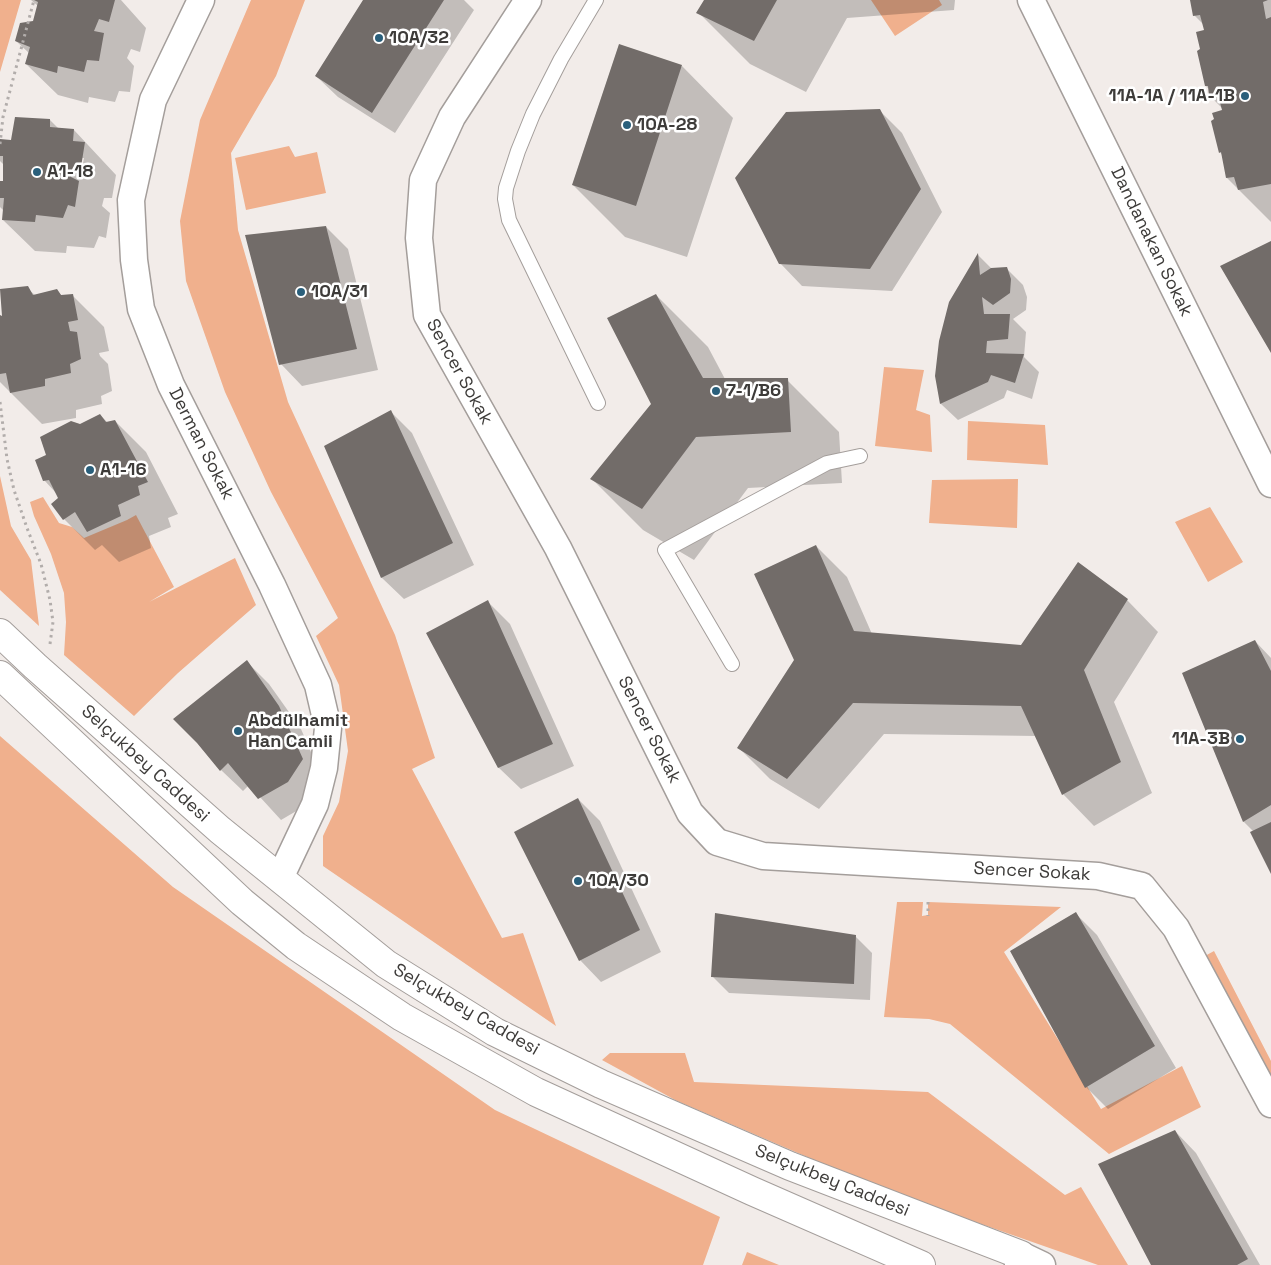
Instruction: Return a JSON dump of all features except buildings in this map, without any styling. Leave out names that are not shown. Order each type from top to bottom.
[{"type":"street","name":"Derman Sokak","points":[[201,0],[152,100],[131,200],[134,260],[141,309],[171,385],[272,585],[318,685],[328,728],[324,768],[315,804],[280,878]]},
{"type":"street","name":"Sencer Sokak","points":[[528,0],[452,117],[423,180],[418,238],[427,314],[558,548],[690,813],[717,842],[762,856],[1098,876],[1142,886],[1176,928],[1271,1104]]},
{"type":"street","name":"Dandanakan Sokak","points":[[1031,0],[1271,484]]},
{"type":"street","name":"Selçukbey Caddesi","points":[[0,633],[220,830],[386,964],[495,1032],[601,1084],[790,1166],[1027,1262]]},
{"type":"street","points":[[8,682],[37,668]]},
{"type":"street","name":"Selçukbey Caddesi","points":[[8,682],[242,902],[296,946],[402,1017],[536,1092],[752,1191],[921,1265]]},
{"type":"lane","points":[[596,0],[557,66],[533,114],[512,169],[506,188],[505,199],[509,220],[598,403]]},
{"type":"lane","points":[[732,664],[665,550],[827,463],[860,456]]},
{"type":"path","points":[[0,144],[3,117],[34,0]]},
{"type":"path","points":[[0,402],[14,490],[42,564],[50,600],[53,622],[51,643],[37,668]]},
{"type":"path","points":[[928,902],[928,916]]},
{"type":"shaded area","points":[[0,0],[21,0],[0,72]]},
{"type":"shaded area","points":[[251,0],[305,0],[276,76],[231,153],[238,230],[288,402],[395,635],[435,758],[412,769],[502,938],[523,933],[556,1026],[323,866],[323,836],[339,802],[348,751],[339,685],[316,636],[338,618],[271,492],[225,392],[186,281],[180,221],[200,120]]},
{"type":"shaded area","points":[[871,0],[939,0],[942,5],[895,36]]},
{"type":"shaded area","points":[[289,146],[295,157],[317,152],[326,193],[246,210],[235,158]]},
{"type":"shaded area","points":[[884,367],[924,370],[916,410],[930,415],[932,452],[875,446]]},
{"type":"shaded area","points":[[968,421],[1045,425],[1048,465],[967,460]]},
{"type":"shaded area","points":[[0,476],[11,526],[31,560],[39,626],[0,590]]},
{"type":"shaded area","points":[[1018,479],[1017,528],[929,523],[932,480]]},
{"type":"shaded area","points":[[43,497],[59,523],[72,527],[84,538],[136,515],[174,587],[149,602],[235,558],[256,605],[178,673],[134,716],[64,655],[66,622],[64,593],[30,502]]},
{"type":"shaded area","points":[[1210,507],[1243,562],[1208,582],[1175,522]]},
{"type":"shaded area","points":[[0,736],[173,887],[495,1110],[720,1217],[703,1265],[0,1265]]},
{"type":"shaded area","points":[[897,902],[923,902],[922,916],[928,915],[928,902],[1061,907],[1004,952],[1101,1109],[1182,1066],[1201,1107],[1109,1154],[950,1024],[929,1019],[884,1017]]},
{"type":"shaded area","points":[[1214,951],[1271,1061],[1271,1104],[1194,962]]},
{"type":"shaded area","points":[[610,1053],[685,1053],[694,1082],[928,1092],[1065,1195],[1081,1187],[1128,1265],[1098,1265],[884,1190],[677,1101],[602,1060]]},
{"type":"shaded area","points":[[747,1252],[779,1265],[742,1265]]},
{"type":"place","name":"10A/32","points":[[379,38]]},
{"type":"place","name":"11A-1A / 11A-1B","points":[[1245,96]]},
{"type":"place","name":"10A-28","points":[[627,125]]},
{"type":"place","name":"A1-18","points":[[37,172]]},
{"type":"place","name":"10A/31","points":[[301,292]]},
{"type":"place","name":"7-1/B6","points":[[716,391]]},
{"type":"place","name":"A1-16","points":[[90,470]]},
{"type":"place","name":"Abdülhamit Han Camii","points":[[238,731]]},
{"type":"place","name":"11A-3B","points":[[1240,739]]},
{"type":"place","name":"10A/30","points":[[578,881]]}]
